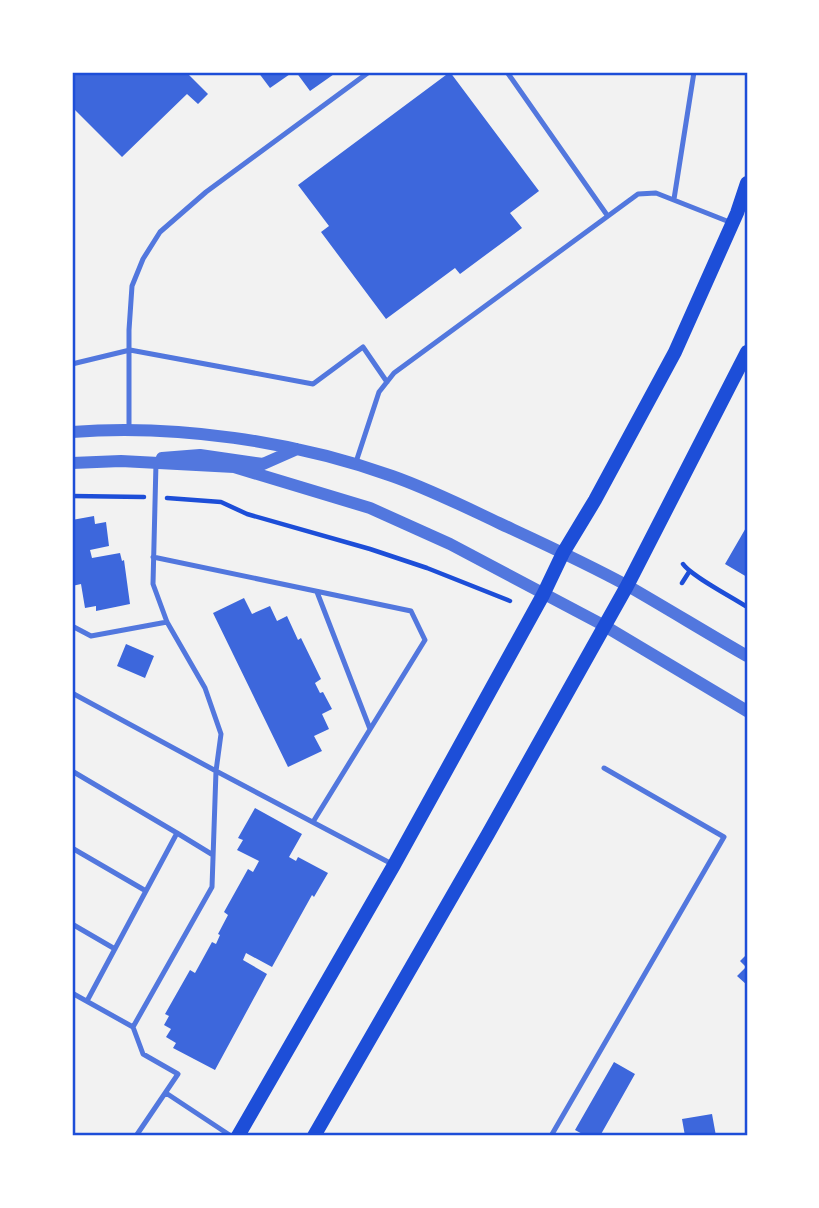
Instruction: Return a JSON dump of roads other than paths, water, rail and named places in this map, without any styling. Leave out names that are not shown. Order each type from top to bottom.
[{"type":"main road","points":[[238,1136],[394,865],[675,352],[747,183]]},
{"type":"main road","points":[[314,1136],[488,834],[626,586],[747,352]]},
{"type":"street","points":[[72,432],[106,429],[230,437],[298,449],[389,475],[440,494],[563,553],[747,656]]},
{"type":"street","points":[[156,463],[163,458],[191,455],[263,464],[298,449]]},
{"type":"street","points":[[72,463],[121,461],[234,467],[370,508],[450,544],[603,625],[747,711]]},
{"type":"lane","points":[[129,430],[132,286],[143,259],[160,232],[206,192],[369,72]]},
{"type":"lane","points":[[507,72],[607,215]]},
{"type":"lane","points":[[674,199],[694,72]]},
{"type":"lane","points":[[355,465],[379,392],[394,373],[638,194],[656,193],[732,223]]},
{"type":"lane","points":[[72,364],[130,350],[313,384],[363,347],[387,382]]},
{"type":"lane","points":[[133,1027],[212,887],[216,771],[221,734],[205,688],[167,622],[153,584],[156,463]]},
{"type":"lane","points":[[153,557],[411,611],[425,640],[313,822]]},
{"type":"lane","points":[[317,591],[370,729]]},
{"type":"lane","points":[[72,626],[92,636],[167,622]]},
{"type":"lane","points":[[72,693],[394,865]]},
{"type":"lane","points":[[551,1136],[724,838],[604,768]]},
{"type":"lane","points":[[72,771],[214,855]]},
{"type":"lane","points":[[87,1001],[177,833]]},
{"type":"lane","points":[[72,848],[146,891]]},
{"type":"lane","points":[[72,924],[115,949]]},
{"type":"lane","points":[[72,993],[133,1027],[144,1054],[178,1074],[136,1136]]},
{"type":"lane","points":[[166,1093],[231,1136]]}]
